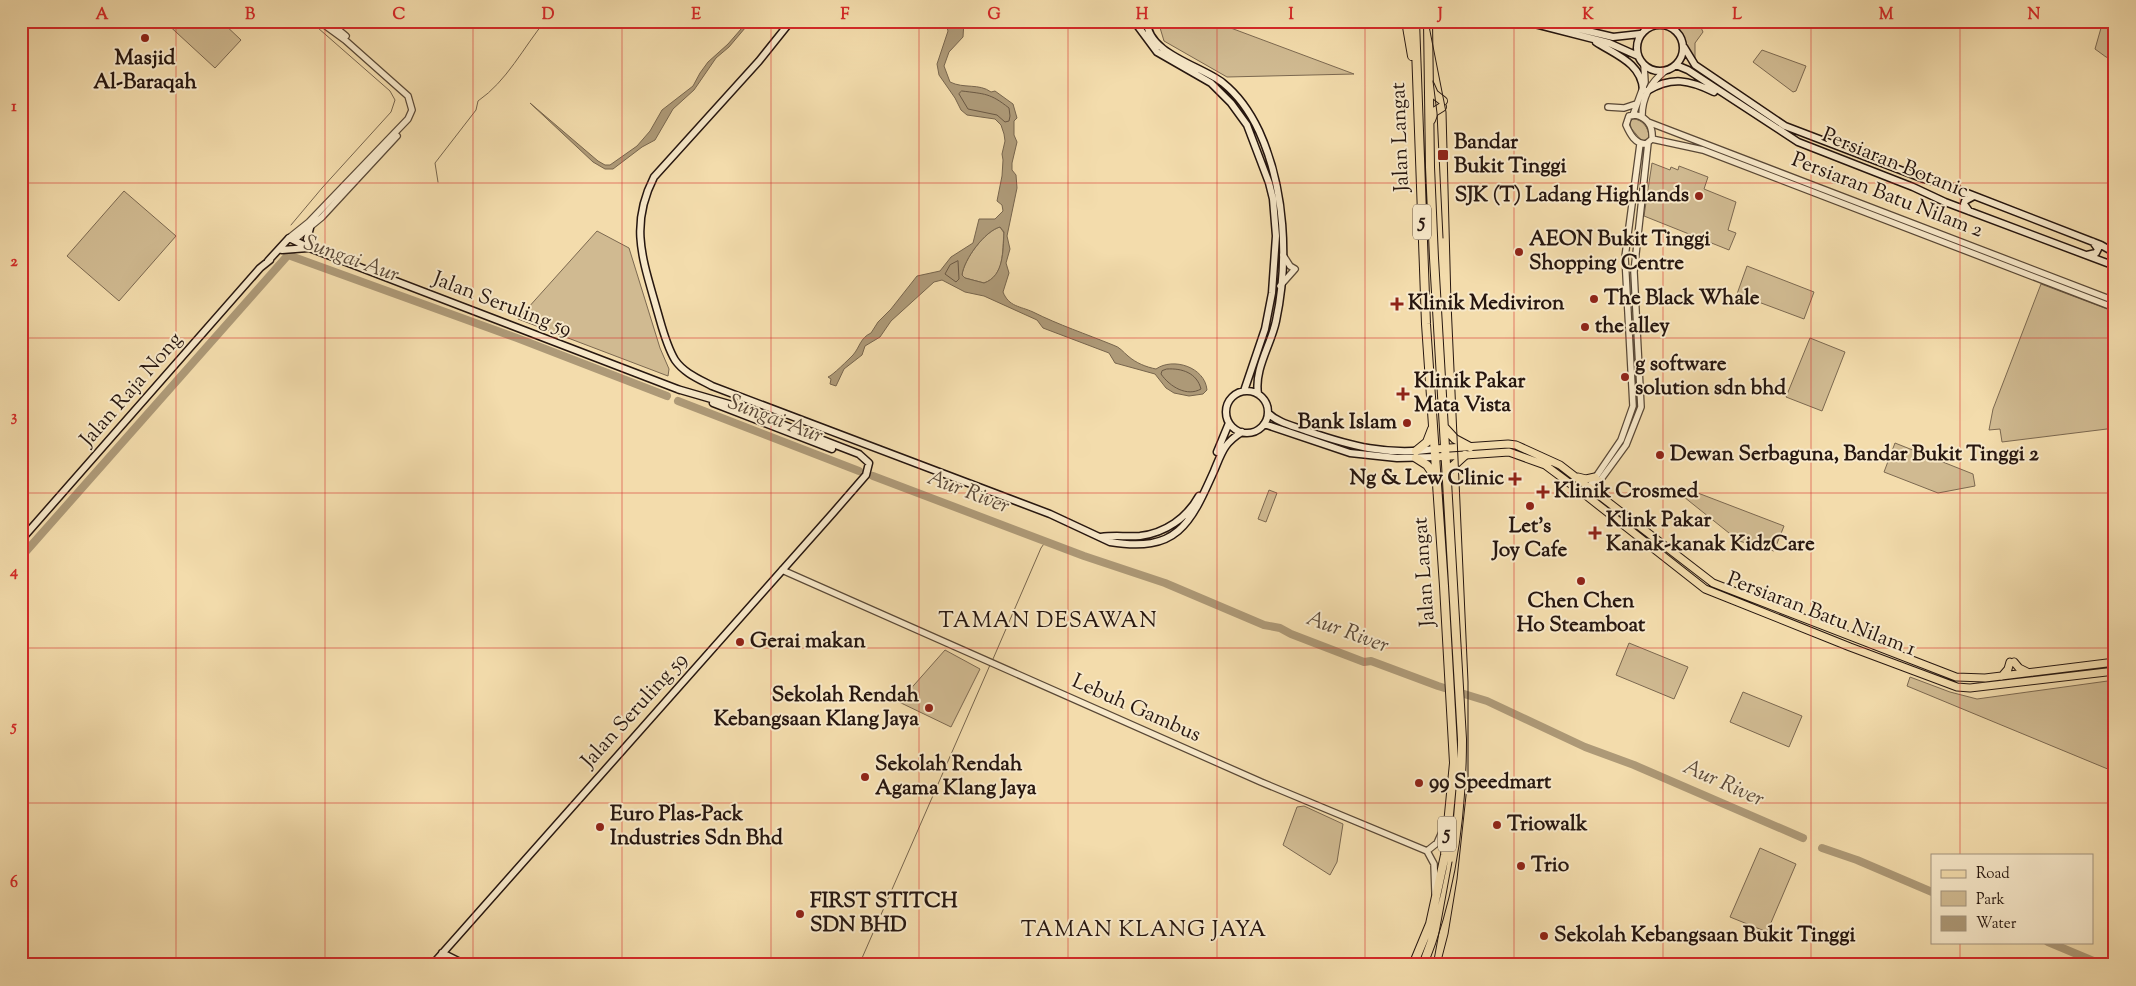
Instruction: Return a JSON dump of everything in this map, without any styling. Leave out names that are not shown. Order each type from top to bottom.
[{"type":"highway","points":[[1406,21],[1417,72]]},
{"type":"highway","name":"Jalan Langat","points":[[1413,965],[1430,924],[1435,905],[1445,855],[1454,764],[1434,423],[1426,324],[1415,21]]},
{"type":"highway","name":"5","points":[[1420,21],[1422,99],[1427,105],[1422,112],[1420,159]]},
{"type":"highway","name":"Jalan Langat","points":[[1423,965],[1439,921],[1450,882],[1458,833],[1462,776],[1459,682],[1434,249],[1430,121],[1427,105],[1429,83],[1428,21]]},
{"type":"highway","points":[[1429,83],[1434,94],[1442,104],[1434,112],[1430,121]]},
{"type":"highway","points":[[1434,423],[1427,442],[1416,455],[1427,465],[1437,482]]},
{"type":"highway","points":[[1444,427],[1455,439],[1470,447]]},
{"type":"highway","points":[[1446,476],[1453,466],[1465,455]]},
{"type":"main road","points":[[791,21],[759,61],[654,177],[644,195],[640,220],[640,249],[667,344],[676,360],[695,377],[712,386],[1050,514],[1110,542],[1140,544],[1156,542],[1174,535],[1194,515],[1228,442],[1242,432]]},
{"type":"main road","points":[[1134,21],[1157,52],[1211,83],[1231,102],[1247,125],[1269,183],[1273,199],[1276,236],[1272,293],[1265,329],[1244,391]]},
{"type":"main road","points":[[1147,21],[1150,34],[1161,47],[1224,84],[1236,96],[1254,121],[1265,145],[1279,196],[1282,215],[1282,253],[1276,323],[1257,380],[1258,394]]},
{"type":"main road","points":[[1523,21],[1614,45],[1638,56]]},
{"type":"main road","points":[[1545,21],[1612,37],[1640,34]]},
{"type":"main road","points":[[1674,21],[1684,47],[1680,60],[1676,65],[1665,71],[1654,70],[1644,65],[1638,56],[1636,48],[1640,34],[1648,25],[1659,24],[1672,27],[1677,32]]},
{"type":"main road","points":[[1591,39],[1630,63],[1640,74],[1645,90],[1674,80],[1693,84],[1729,98]]},
{"type":"main road","name":"Persiaran Botanic","points":[[1684,47],[1695,65],[1785,126],[1915,176],[1974,196],[2092,242],[2115,253]]},
{"type":"main road","name":"Persiaran Botanic","points":[[1676,65],[1688,70],[1798,142],[1913,186],[1945,202],[2115,266]]},
{"type":"main road","points":[[1969,211],[1964,201],[1974,196]]},
{"type":"main road","points":[[282,250],[312,249],[308,239],[310,228]]},
{"type":"main road","name":"Jalan Seruling 59","points":[[292,239],[312,249],[677,389],[732,405],[859,454],[869,463],[868,470],[862,479],[432,965]]},
{"type":"main road","name":"Jalan Raja Nong","points":[[268,261],[292,239]]},
{"type":"main road","name":"Jalan Raja Nong","points":[[21,540],[268,261],[292,239]]},
{"type":"main road","points":[[2086,256],[2096,254],[2098,251],[2098,248],[2092,242]]},
{"type":"main road","points":[[1244,391],[1258,394],[1266,402],[1268,413],[1264,424],[1254,431],[1242,432],[1235,429],[1229,422],[1226,409],[1228,403],[1237,393],[1244,391]]},
{"type":"main road","points":[[1268,413],[1288,424],[1353,446],[1416,455]]},
{"type":"main road","points":[[1101,537],[1112,535],[1141,536],[1160,531],[1179,521],[1198,498],[1229,422]]},
{"type":"main road","points":[[1264,424],[1350,453],[1397,458],[1435,453]]},
{"type":"main road","name":"Persiaran Batu Nilam 1","points":[[1445,453],[1470,447],[1516,445],[1552,460],[1575,476],[1588,492],[1705,589],[1956,687],[1970,688],[2115,671]]},
{"type":"main road","name":"Persiaran Batu Nilam 1","points":[[1435,453],[1465,455],[1513,453],[1544,465],[1606,501],[1713,583],[1933,669],[1962,678],[2013,675],[2115,662]]},
{"type":"main road","points":[[1575,476],[1586,479],[1598,479],[1606,501]]},
{"type":"main road","points":[[1847,635],[1853,640],[1881,652],[1886,660],[1900,659],[1933,669]]},
{"type":"main road","points":[[2001,676],[2012,662],[2027,672]]},
{"type":"main road","points":[[1996,684],[2013,675],[2032,680]]},
{"type":"main road","points":[[442,953],[466,965]]},
{"type":"street","points":[[292,239],[384,148],[410,116],[413,107],[410,100],[345,40],[319,21]]},
{"type":"street","points":[[292,239],[310,228],[322,217],[414,115],[416,107],[414,100],[328,21]]},
{"type":"street","points":[[1642,116],[1645,90],[1644,65]]},
{"type":"street","points":[[1633,115],[1636,104],[1645,90],[1665,71]]},
{"type":"street","points":[[1608,107],[1624,108],[1636,104]]},
{"type":"street","points":[[1588,492],[1626,445],[1641,407],[1634,272],[1652,128],[1642,116],[1629,116],[1626,125],[1635,140],[1640,144]]},
{"type":"street","name":"Persiaran Batu Nilam 2","points":[[1648,122],[2115,308]]},
{"type":"street","points":[[1640,144],[1650,141]]},
{"type":"street","name":"Persiaran Batu Nilam 2","points":[[1650,141],[1690,146],[1752,165],[2115,301]]},
{"type":"street","points":[[1598,479],[1621,440],[1633,406],[1625,256],[1640,144]]},
{"type":"street","points":[[1280,286],[1294,269],[1282,253]]},
{"type":"street","name":"Lebuh Gambus","points":[[782,570],[1261,782],[1427,851]]},
{"type":"street","points":[[1435,905],[1434,864],[1427,851],[1440,840],[1449,814]]},
{"type":"green space","points":[[164,21],[221,21],[241,40],[215,68]]},
{"type":"green space","points":[[1158,21],[1212,21],[1354,74],[1227,77],[1164,41]]},
{"type":"green space","points":[[1677,21],[1698,21],[1703,32],[1695,43],[1695,61],[1685,46]]},
{"type":"green space","points":[[2103,21],[2115,21],[2115,60],[2106,57],[2095,49]]},
{"type":"green space","points":[[1762,50],[1806,66],[1796,91],[1793,92],[1753,62]]},
{"type":"green space","points":[[1633,119],[1642,122],[1646,127],[1649,137],[1646,140],[1641,140],[1631,128],[1630,122]]},
{"type":"green space","points":[[1652,163],[1670,170],[1671,167],[1678,170],[1679,166],[1708,177],[1704,189],[1736,202],[1728,230],[1736,233],[1729,250],[1644,216]]},
{"type":"green space","points":[[124,191],[176,236],[119,301],[67,256]]},
{"type":"green space","points":[[1000,227],[1004,233],[1001,262],[996,275],[984,283],[965,278],[962,275],[964,269],[976,246],[988,234]]},
{"type":"green space","points":[[597,231],[629,248],[660,348],[669,369],[668,376],[518,319]]},
{"type":"green space","points":[[1747,266],[1814,292],[1804,319],[1737,294]]},
{"type":"green space","points":[[2041,284],[2115,312],[2115,428],[2002,442],[2000,429],[1989,430],[1993,409]]},
{"type":"green space","points":[[1810,338],[1845,352],[1822,411],[1786,397]]},
{"type":"green space","points":[[1895,443],[1973,474],[1975,486],[1938,493],[1884,472]]},
{"type":"green space","points":[[1269,490],[1277,493],[1266,522],[1258,519]]},
{"type":"green space","points":[[1690,490],[1784,526],[1774,551],[1739,541],[1684,497]]},
{"type":"green space","points":[[1629,643],[1688,667],[1674,699],[1616,675]]},
{"type":"green space","points":[[945,650],[980,669],[951,727],[899,702]]},
{"type":"green space","points":[[1910,677],[1950,692],[1977,699],[2115,680],[2115,772],[1907,686]]},
{"type":"green space","points":[[1743,692],[1802,716],[1789,747],[1730,722]]},
{"type":"green space","points":[[1304,806],[1343,824],[1337,862],[1330,875],[1283,845],[1297,807]]},
{"type":"green space","points":[[1760,848],[1796,864],[1767,932],[1730,917]]},
{"type":"water","points":[[748,21],[751,21],[729,47],[716,58],[694,90],[673,109],[655,140],[642,147],[613,169],[605,169],[593,162],[530,103],[598,161],[605,165],[610,165],[637,146],[650,131],[662,110],[693,86],[708,62],[728,44]]},
{"type":"water","points":[[945,21],[964,21],[963,37],[949,52],[944,66],[950,82],[982,88],[991,92],[995,91],[1013,104],[1017,118],[1014,121],[1014,135],[1017,142],[1012,170],[1016,175],[1017,188],[1007,236],[1010,249],[1006,263],[1009,273],[1003,292],[1005,297],[1015,305],[1120,348],[1134,361],[1145,366],[1156,369],[1171,364],[1187,366],[1201,375],[1205,382],[1207,390],[1203,394],[1189,396],[1174,393],[1166,388],[1155,374],[1115,363],[1109,353],[1043,328],[1037,320],[984,296],[965,292],[942,280],[934,282],[891,321],[880,337],[865,346],[862,355],[844,369],[836,386],[830,384],[831,379],[828,377],[853,355],[862,340],[871,333],[917,276],[940,271],[951,257],[973,243],[979,219],[995,219],[1003,211],[1002,205],[997,201],[1002,176],[1004,134],[1001,125],[995,119],[967,115],[961,110],[939,75],[937,64],[948,31]],"holes":[[[1000,227],[1004,232],[1001,262],[999,269],[991,280],[984,283],[965,278],[962,275],[964,269],[976,246],[994,230]]]},
{"type":"waterway","points":[[291,225],[391,112],[395,100],[390,91],[310,21]]},
{"type":"waterway","points":[[438,182],[435,163],[476,110],[478,101],[498,84],[545,21]]},
{"type":"waterway","name":"Sungai Aur","points":[[21,557],[288,255],[517,338],[667,396]]},
{"type":"waterway","name":"Sungai Aur","points":[[678,401],[859,471]]},
{"type":"waterway","name":"Aur River","points":[[873,476],[1084,556],[1165,583],[1264,625],[1280,628],[1364,662],[1371,661],[1438,686],[1487,701],[1585,747],[1634,765],[1803,838]]},
{"type":"waterway","points":[[993,659],[1041,548],[1046,541]]},
{"type":"waterway","points":[[859,965],[990,665]]},
{"type":"waterway","name":"Sungai Aur","points":[[1822,848],[1857,860],[1931,892]]},
{"type":"waterway","name":"Sungai Aur","points":[[2053,944],[2103,965]]},
{"type":"tram line","points":[[1428,21],[1446,112],[1451,303],[1468,682],[1468,777],[1457,879],[1448,934],[1440,965]]},
{"type":"tram line","points":[[1433,81],[1437,113],[1443,238]]},
{"type":"tram line","points":[[1434,960],[1452,862]]},
{"type":"place","name":"Masjid Al-Baraqah","points":[[145,38]]},
{"type":"place","name":"Bandar Bukit Tinggi","points":[[1443,155]]},
{"type":"place","name":"SJK (T) Ladang Highlands","points":[[1699,196]]},
{"type":"place","name":"AEON Bukit Tinggi Shopping Centre","points":[[1519,252]]},
{"type":"place","name":"The Black Whale","points":[[1594,299]]},
{"type":"place","name":"Klinik Mediviron","points":[[1397,304]]},
{"type":"place","name":"the alley","points":[[1585,327]]},
{"type":"place","name":"g software solution sdn bhd","points":[[1625,377]]},
{"type":"place","name":"Klinik Pakar Mata Vista","points":[[1403,394]]},
{"type":"place","name":"Bank Islam","points":[[1407,423]]},
{"type":"place","name":"Dewan Serbaguna, Bandar Bukit Tinggi 2","points":[[1660,455]]},
{"type":"place","name":"Ng & Lew Clinic","points":[[1515,479]]},
{"type":"place","name":"Klinik Crosmed","points":[[1543,492]]},
{"type":"place","name":"Let's Joy Cafe","points":[[1530,506]]},
{"type":"place","name":"Klink Pakar Kanak-kanak KidzCare","points":[[1595,533]]},
{"type":"place","name":"Chen Chen Ho Steamboat","points":[[1581,581]]},
{"type":"place","name":"Gerai makan","points":[[740,642]]},
{"type":"place","name":"Sekolah Rendah Kebangsaan Klang Jaya","points":[[929,708]]},
{"type":"place","name":"Sekolah Rendah Agama Klang Jaya","points":[[865,777]]},
{"type":"place","name":"99 Speedmart","points":[[1419,783]]},
{"type":"place","name":"Triowalk","points":[[1497,825]]},
{"type":"place","name":"Euro Plas-Pack Industries Sdn Bhd","points":[[600,827]]},
{"type":"place","name":"Trio","points":[[1521,866]]},
{"type":"place","name":"FIRST STITCH SDN BHD","points":[[800,914]]},
{"type":"place","name":"Sekolah Kebangsaan Bukit Tinggi","points":[[1544,936]]},
{"type":"district","name":"TAMAN DESAWAN","points":[[1048,622]]},
{"type":"district","name":"TAMAN KLANG JAYA","points":[[1144,931]]}]
